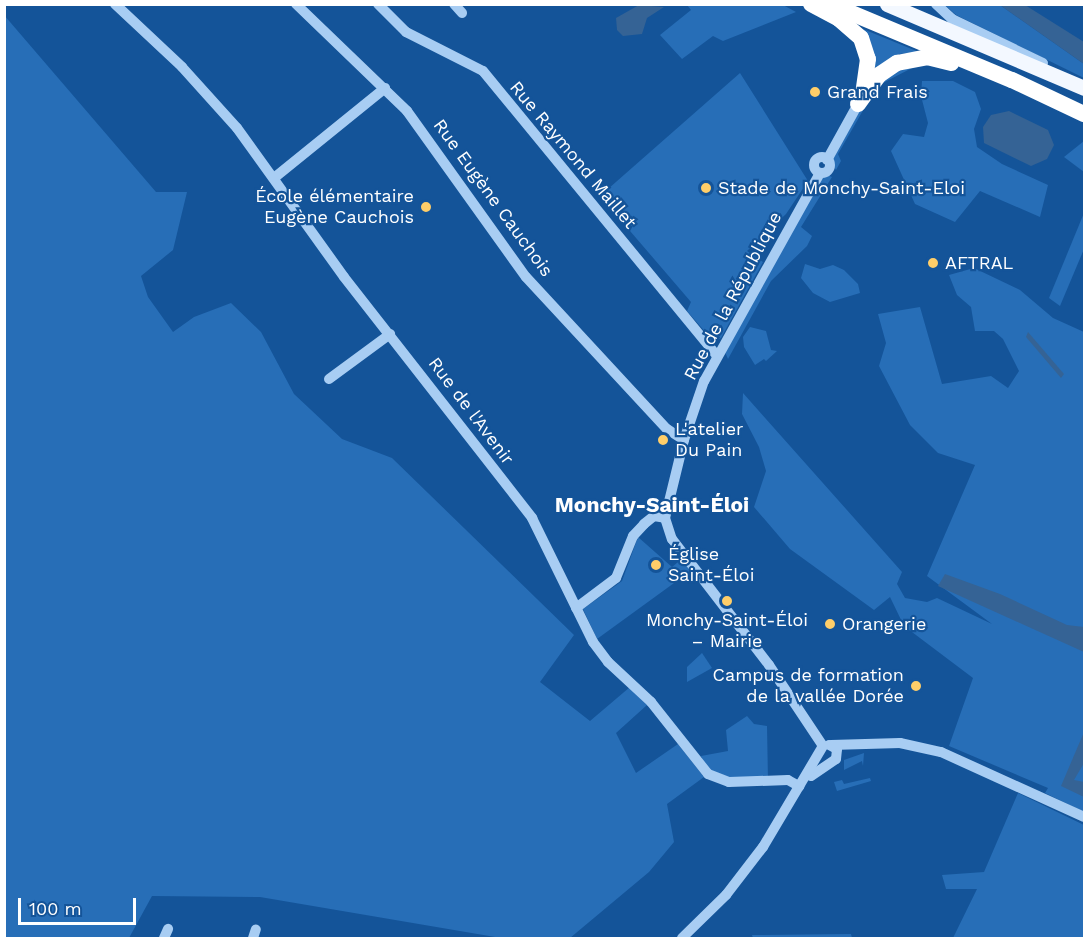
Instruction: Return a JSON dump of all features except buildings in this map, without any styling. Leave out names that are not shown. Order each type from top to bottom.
[{"type":"highway","points":[[811,4],[839,19],[864,44],[868,70],[858,104]]},
{"type":"highway","points":[[830,4],[1012,80],[1084,114]]},
{"type":"highway","points":[[857,4],[1084,102]]},
{"type":"highway","points":[[858,104],[887,68],[927,57],[959,66],[1084,114]]},
{"type":"main road","points":[[887,4],[1084,88]]},
{"type":"street","name":"Rue de l'Avenir","points":[[115,4],[213,99],[274,178],[339,270],[535,522],[576,608],[605,658],[651,702],[708,774],[729,782],[788,780],[799,786]]},
{"type":"street","name":"Rue Eugène Cauchois","points":[[296,4],[385,88],[429,137],[531,284],[667,429],[684,440]]},
{"type":"street","name":"Rue Raymond Maillet","points":[[378,4],[406,32],[483,71],[717,356]]},
{"type":"street","points":[[454,4],[462,13]]},
{"type":"street","points":[[936,4],[952,19],[1051,66],[1084,88]]},
{"type":"street","points":[[274,178],[385,88]]},
{"type":"street","name":"Rue de la République","points":[[665,518],[684,440],[702,386],[820,173],[815,163],[820,158],[827,160],[858,104]]},
{"type":"street","points":[[329,379],[390,334]]},
{"type":"street","points":[[576,608],[616,578],[633,536],[669,498]]},
{"type":"street","points":[[650,518],[665,518],[672,539],[769,665],[833,761]]},
{"type":"street","points":[[824,749],[888,743],[926,748],[958,758],[1084,817]]},
{"type":"street","points":[[807,777],[833,761],[888,743]]},
{"type":"street","points":[[824,749],[837,749],[833,761]]},
{"type":"street","points":[[682,939],[734,886],[765,844],[824,749]]},
{"type":"shaded area","points":[[639,5],[664,7],[647,18],[642,34],[623,36],[617,30],[616,18]]},
{"type":"shaded area","points":[[687,5],[783,5],[796,12],[723,41],[713,36],[682,59],[660,35],[691,10]]},
{"type":"shaded area","points":[[945,5],[1000,5],[1084,64],[1084,78],[956,15]]},
{"type":"shaded area","points":[[1000,5],[1025,5],[1084,42],[1084,64]]},
{"type":"shaded area","points":[[4,15],[156,192],[187,192],[173,250],[141,276],[148,297],[173,332],[194,317],[231,303],[261,332],[294,394],[342,439],[392,458],[574,635],[540,682],[590,721],[630,687],[647,705],[616,733],[636,773],[678,744],[704,777],[667,804],[674,842],[649,872],[570,938],[501,938],[260,897],[152,896],[129,938],[5,938]]},
{"type":"shaded area","points":[[858,27],[919,52],[899,54],[876,69]]},
{"type":"shaded area","points":[[912,68],[877,86],[838,154],[841,161],[836,170],[831,162],[875,83],[889,72]]},
{"type":"shaded area","name":"Stade de Monchy-Saint-Eloi","points":[[740,73],[808,181],[786,214],[747,251],[763,262],[721,338],[714,342],[687,311],[691,302],[600,196]]},
{"type":"shaded area","points":[[922,81],[953,81],[975,92],[981,109],[974,129],[977,147],[1002,164],[1048,185],[1040,217],[980,191],[955,222],[915,204],[891,151],[903,134],[924,137],[928,123],[921,96]]},
{"type":"shaded area","points":[[1009,111],[1048,130],[1054,145],[1047,159],[1031,166],[984,143],[983,127],[991,115]]},
{"type":"shaded area","points":[[1084,141],[1084,172],[1064,157]]},
{"type":"shaded area","points":[[822,176],[832,177],[801,227],[812,236],[807,246],[771,281],[728,359],[725,352]]},
{"type":"shaded area","points":[[1084,213],[1084,249],[1060,306],[1049,298]]},
{"type":"shaded area","points":[[805,264],[820,269],[833,265],[844,270],[858,284],[860,293],[830,302],[813,293],[801,278]]},
{"type":"shaded area","points":[[974,268],[1020,290],[1053,318],[1084,332],[1084,812],[1045,793],[1048,788],[949,746],[973,678],[904,626],[890,597],[874,610],[790,549],[754,507],[766,471],[759,447],[742,414],[743,393],[902,572],[897,584],[905,598],[927,602],[937,598],[992,624],[927,576],[975,465],[938,453],[910,425],[879,366],[886,343],[878,314],[920,307],[942,384],[991,376],[1008,388],[1019,371],[1003,339],[994,331],[975,331],[971,307],[957,295],[949,275]]},
{"type":"shaded area","points":[[750,327],[766,331],[771,350],[777,351],[766,361],[764,359],[755,365],[744,347],[743,337]]},
{"type":"shaded area","points":[[1028,332],[1064,374],[1061,378],[1026,337]]},
{"type":"shaded area","points":[[638,537],[672,567],[683,558],[692,570],[597,639],[583,609],[622,581]]},
{"type":"shaded area","points":[[945,574],[1000,594],[1067,625],[1084,627],[1084,652],[938,586]]},
{"type":"shaded area","points":[[702,653],[712,668],[687,682],[687,667]]},
{"type":"shaded area","points":[[747,716],[754,724],[767,726],[768,780],[728,779],[706,768],[701,756],[728,751],[726,730]]},
{"type":"shaded area","points":[[1084,732],[1084,763],[1074,780],[1084,782],[1084,797],[1061,786]]},
{"type":"shaded area","points":[[864,753],[863,766],[862,761],[844,770],[844,760]]},
{"type":"shaded area","points":[[870,778],[871,781],[837,791],[834,782],[842,780],[844,784]]},
{"type":"shaded area","points":[[1018,793],[1084,825],[1084,938],[953,938],[977,889],[946,889],[942,875],[984,872]]},
{"type":"shaded area","points":[[851,934],[852,938],[753,938],[752,935]]},
{"type":"place","name":"Grand Frais","points":[[815,92]]},
{"type":"place","name":"Stade de Monchy-Saint-Eloi","points":[[706,188]]},
{"type":"place","name":"École élémentaire Eugène Cauchois","points":[[426,207]]},
{"type":"place","name":"AFTRAL","points":[[933,263]]},
{"type":"place","name":"L'atelier Du Pain","points":[[663,440]]},
{"type":"place","name":"Église Saint-Éloi","points":[[656,565]]},
{"type":"place","name":"Monchy-Saint-Éloi – Mairie","points":[[727,601]]},
{"type":"place","name":"Orangerie","points":[[830,624]]},
{"type":"place","name":"Campus de formation de la vallée Dorée","points":[[916,686]]},
{"type":"district","name":"Monchy-Saint-Éloi","points":[[652,505]]}]
